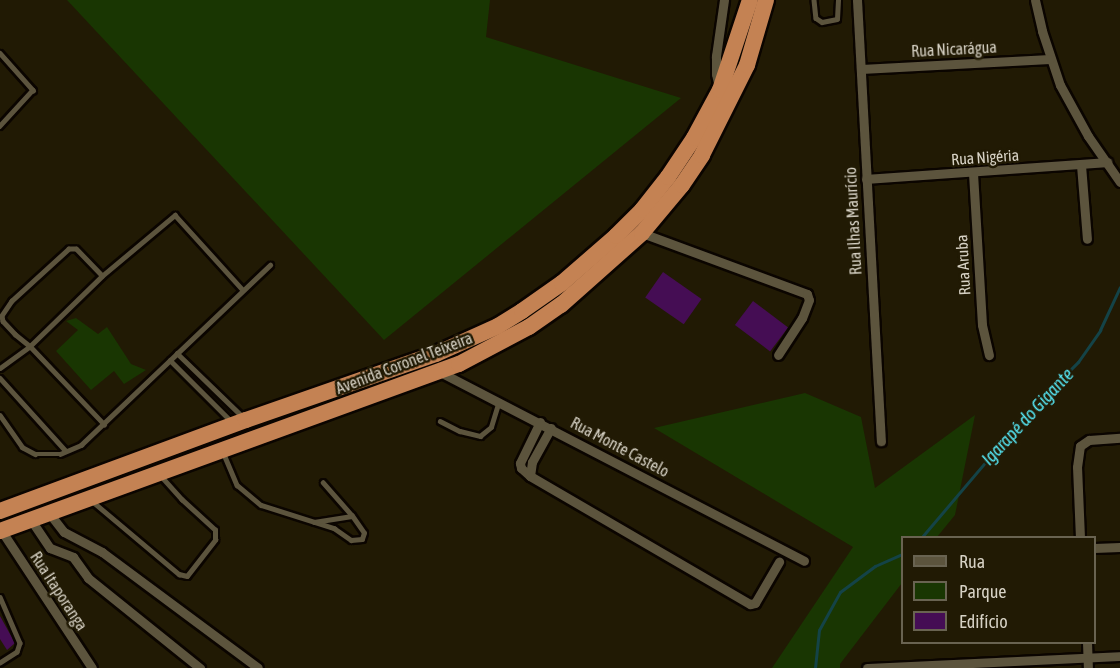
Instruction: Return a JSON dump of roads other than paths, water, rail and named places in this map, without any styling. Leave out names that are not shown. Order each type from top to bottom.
[{"type":"highway","name":"Avenida Coronel Teixeira","points":[[0,511],[240,422],[436,354],[498,326],[551,291],[616,236],[642,210],[684,154],[720,90],[750,0]]},
{"type":"highway","name":"Avenida Coronel Teixeira","points":[[1,530],[440,372],[483,353],[537,322],[561,305],[642,233],[682,185],[720,125],[747,65],[766,0]]},
{"type":"street","points":[[720,90],[716,74],[716,56],[724,0]]},
{"type":"street","name":"Rua Ilhas Maurício","points":[[857,0],[881,441]]},
{"type":"street","points":[[1035,0],[1050,59],[1072,109],[1120,182]]},
{"type":"street","name":"Rua Nicarágua","points":[[861,69],[1050,59]]},
{"type":"street","name":"Rua Nigéria","points":[[866,179],[1107,162]]},
{"type":"street","points":[[1081,165],[1087,239]]},
{"type":"street","name":"Rua Aruba","points":[[973,173],[982,325],[989,355]]},
{"type":"street","points":[[642,233],[807,294],[809,300],[802,318],[778,355]]},
{"type":"street","name":"Rua Monte Castelo","points":[[440,372],[804,561]]},
{"type":"street","points":[[540,422],[520,463],[521,468],[530,476],[750,604],[754,603],[779,562]]},
{"type":"street","points":[[530,476],[532,462],[551,428]]},
{"type":"street","points":[[1080,536],[1078,455],[1080,446],[1097,439],[1120,438]]},
{"type":"street","points":[[49,513],[64,532],[102,552],[258,668]]},
{"type":"street","points":[[31,520],[50,548],[73,557],[88,578],[200,668]]},
{"type":"street","name":"Rua Itaporanga","points":[[1,530],[92,668]]},
{"type":"street","points":[[1096,548],[1120,547]]},
{"type":"street","points":[[1086,644],[1088,663]]},
{"type":"street","points":[[867,668],[1088,663],[1120,656]]},
{"type":"lane","points":[[814,0],[816,18],[822,22],[837,19],[838,0]]},
{"type":"lane","points":[[0,53],[33,90],[0,126]]},
{"type":"lane","points":[[0,63],[5,58]]},
{"type":"lane","points":[[0,368],[30,346],[102,276],[175,215],[243,290]]},
{"type":"lane","points":[[102,276],[76,249],[69,249],[12,301],[6,308],[3,321],[104,424]]},
{"type":"lane","points":[[0,415],[22,447],[34,454],[60,454],[81,445],[270,265]]},
{"type":"lane","points":[[177,353],[240,422]]},
{"type":"lane","points":[[170,360],[240,422]]},
{"type":"lane","points":[[0,378],[66,451]]},
{"type":"lane","points":[[440,421],[460,431],[480,436],[490,427],[499,401]]},
{"type":"lane","points":[[223,449],[237,485],[261,505],[334,528],[351,540],[362,539],[364,533],[323,483]]},
{"type":"lane","points":[[90,498],[179,574],[187,576],[215,540],[215,530],[182,500],[158,473]]},
{"type":"lane","points":[[310,522],[352,516]]},
{"type":"lane","points":[[0,597],[20,643],[17,652],[0,663]]},
{"type":"waterway","name":"Igarapé do Gigante","points":[[923,536],[1026,414],[1078,362],[1100,330],[1120,287]]},
{"type":"waterway","name":"Igarapé do Gigante","points":[[815,668],[819,630],[840,592],[875,566],[901,554]]}]
